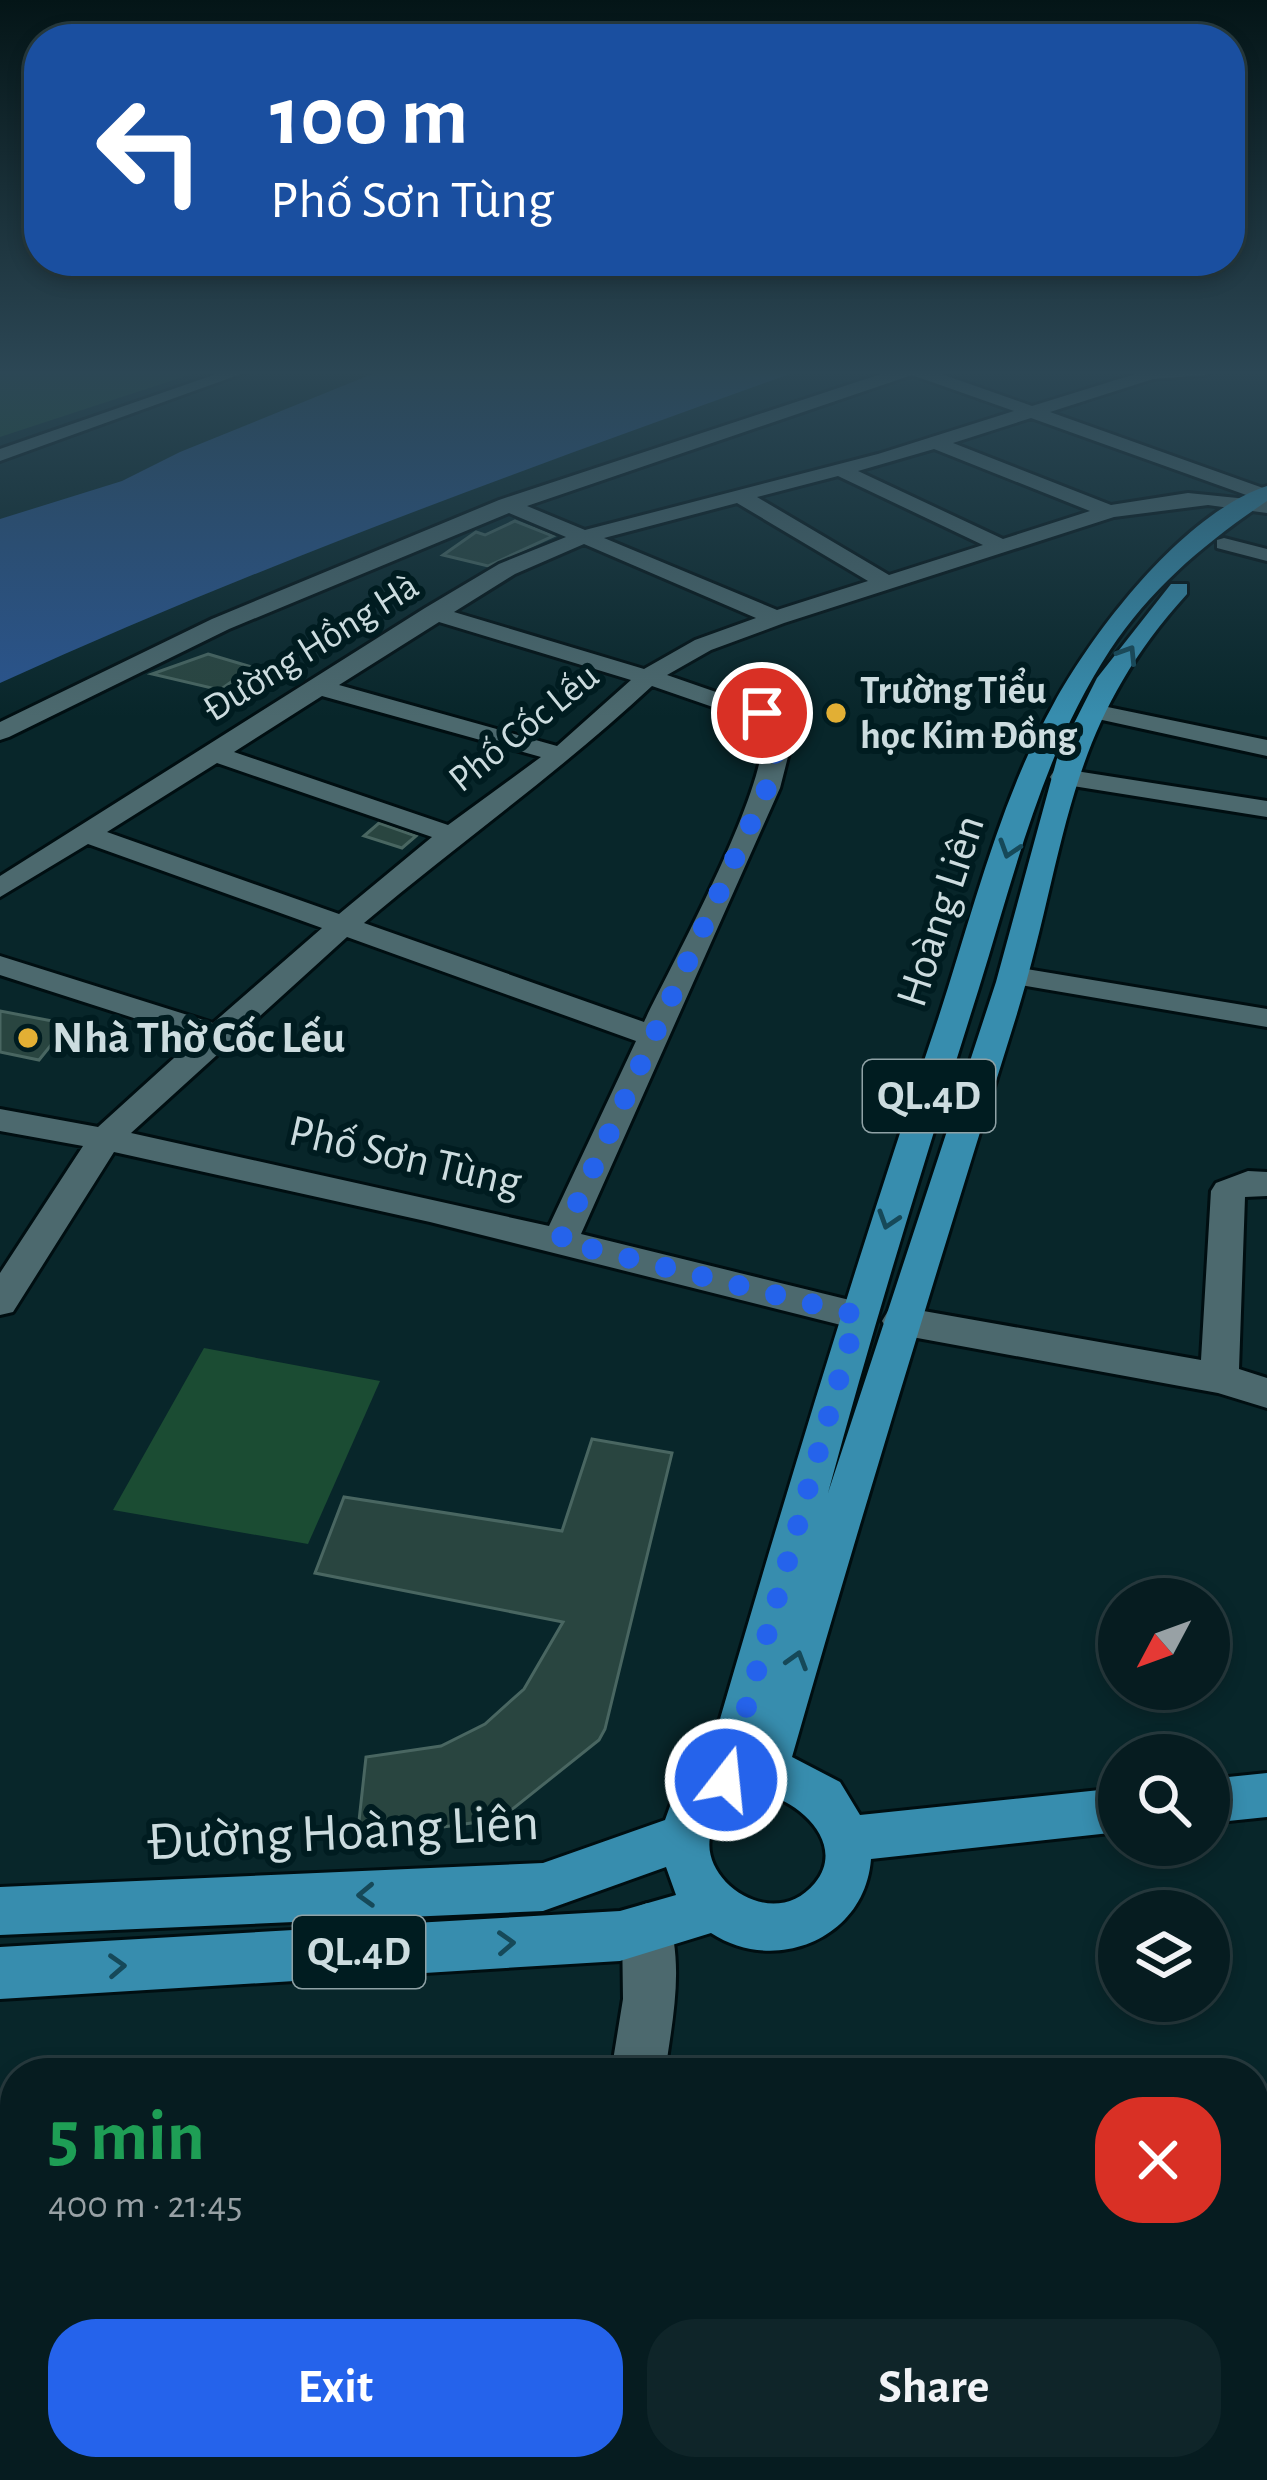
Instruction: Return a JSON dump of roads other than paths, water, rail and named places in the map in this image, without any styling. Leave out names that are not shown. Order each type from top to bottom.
[{"type":"main road","name":"Hoàng Liên","points":[[745,1776],[1014,976],[1062,705],[1120,614],[1264,501]]},
{"type":"main road","name":"Hoàng Liên","points":[[745,1776],[857,1315],[970,968],[1048,773],[1149,620],[1212,540]]},
{"type":"main road","points":[[970,968],[1014,976]]},
{"type":"main road","points":[[857,1315],[901,1321]]},
{"type":"main road","points":[[745,1776],[808,1786],[839,1818],[847,1839],[848,1866],[838,1891],[821,1911],[796,1924],[768,1928],[739,1923],[714,1908],[689,1875],[684,1836],[698,1803],[745,1776]]},
{"type":"main road","points":[[1230,1799],[1267,1795]]},
{"type":"main road","points":[[847,1839],[1098,1812]]},
{"type":"main road","name":"Đường Hoàng Liên","points":[[0,1911],[543,1887],[596,1873],[684,1836]]},
{"type":"main road","name":"QL.4D","points":[[0,1972],[620,1936],[714,1908]]},
{"type":"street","points":[[0,732],[182,642],[555,486]]},
{"type":"street","name":"Đường Hồng Hà","points":[[0,888],[507,569],[586,536],[784,486]]},
{"type":"street","points":[[874,486],[1003,548]]},
{"type":"street","points":[[1043,486],[1109,512]]},
{"type":"street","points":[[1226,486],[1264,501]]},
{"type":"street","points":[[742,497],[884,582]]},
{"type":"street","name":"Phố Cốc Lếu","points":[[0,1302],[106,1138],[345,923],[452,835],[562,755],[650,675],[703,645],[776,618],[1109,512],[1162,500],[1264,501]]},
{"type":"street","points":[[506,504],[776,618]]},
{"type":"street","points":[[1212,540],[1267,555]]},
{"type":"street","points":[[433,613],[650,675],[762,713],[773,720],[778,741],[767,788],[560,1241]]},
{"type":"street","points":[[316,687],[562,755]]},
{"type":"street","points":[[1093,711],[1267,748]]},
{"type":"street","points":[[213,753],[452,835]]},
{"type":"street","points":[[1048,773],[1267,809]]},
{"type":"street","points":[[88,835],[652,1036]]},
{"type":"street","points":[[0,965],[217,1034]]},
{"type":"street","points":[[1014,976],[1267,1018]]},
{"type":"street","name":"Phố Sơn Tùng","points":[[0,1120],[106,1138],[560,1241],[857,1315]]},
{"type":"street","points":[[1219,1378],[1228,1191],[1248,1183],[1267,1184]]},
{"type":"street","points":[[901,1321],[1219,1378],[1267,1393]]},
{"type":"street","points":[[640,2058],[649,1999],[647,1928]]},
{"type":"water","points":[[107,486],[483,486],[297,557],[0,683],[0,519]]},
{"type":"place","name":"Trường Tiểu học Kim Đồng","points":[[836,713]]},
{"type":"place","name":"Nhà Thờ Cốc Lếu","points":[[28,1038]]}]
